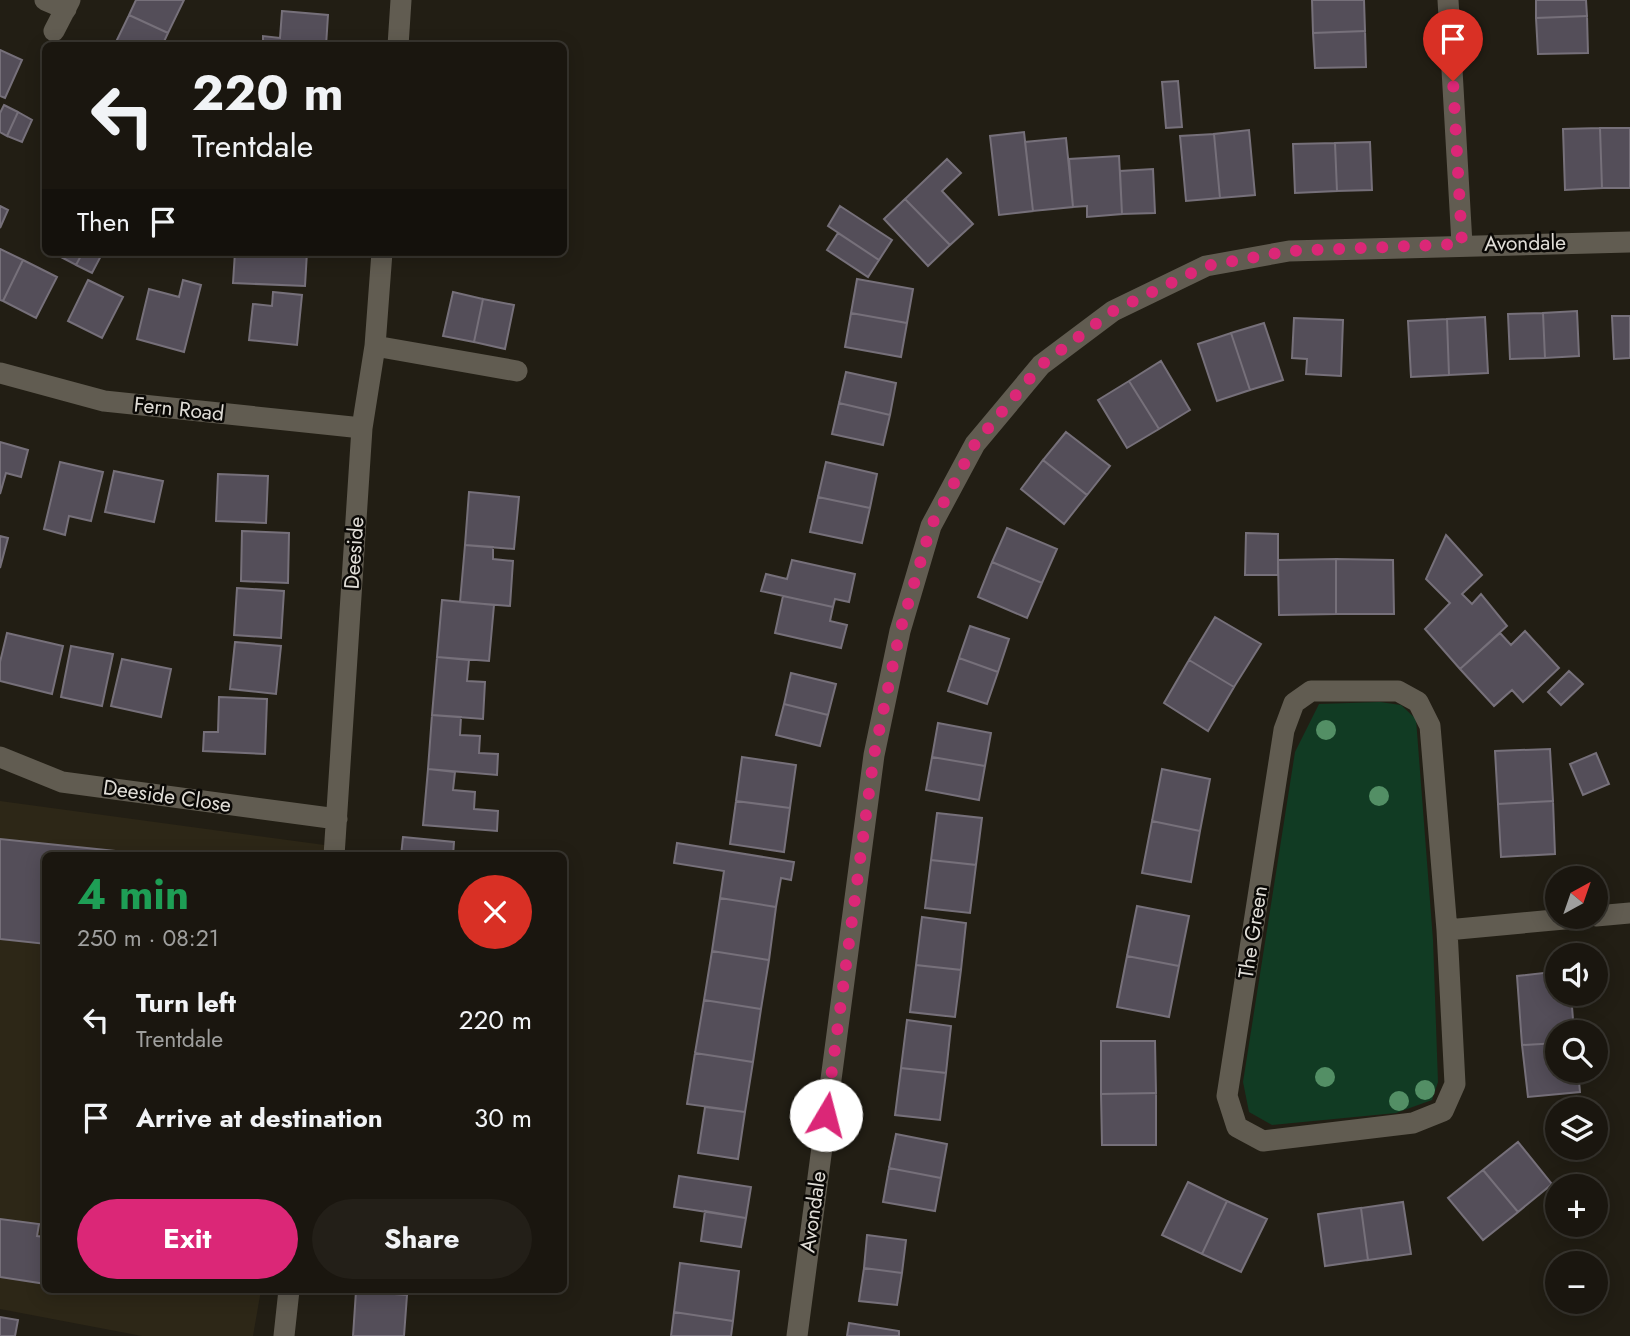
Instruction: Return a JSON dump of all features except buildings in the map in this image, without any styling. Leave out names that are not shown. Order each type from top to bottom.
[{"type":"street","points":[[45,0],[68,5],[54,31]]},
{"type":"street","points":[[398,42],[401,0]]},
{"type":"street","points":[[1448,0],[1462,244]]},
{"type":"street","name":"Avondale","points":[[797,1336],[874,755],[900,631],[931,526],[975,444],[1041,365],[1113,311],[1206,266],[1289,251],[1462,244],[1630,242]]},
{"type":"street","name":"Deeside","points":[[334,852],[362,428],[375,346],[382,256]]},
{"type":"street","points":[[375,346],[517,371]]},
{"type":"street","name":"Fern Road","points":[[0,373],[104,401],[362,428]]},
{"type":"street","name":"The Green","points":[[1311,691],[1398,691],[1418,702],[1430,726],[1447,930],[1455,1084],[1443,1111],[1413,1123],[1263,1141],[1237,1127],[1227,1096],[1284,730],[1294,703],[1311,691]]},
{"type":"street","name":"Deeside Close","points":[[0,757],[62,782],[338,819]]},
{"type":"street","points":[[1608,915],[1630,913]]},
{"type":"street","points":[[1447,930],[1545,921]]},
{"type":"street","points":[[284,1336],[289,1293]]},
{"type":"shaded area","points":[[0,801],[332,846],[331,852],[42,852],[42,1293],[260,1293],[253,1336],[142,1336],[0,1309]]},
{"type":"green space","points":[[1380,702],[1401,705],[1416,719],[1433,940],[1438,1082],[1432,1100],[1396,1113],[1272,1125],[1249,1112],[1243,1082],[1295,752],[1319,704]]},
{"type":"route","points":[[826,1115],[874,755],[900,631],[931,526],[975,444],[1041,365],[1113,311],[1206,266],[1289,251],[1462,244],[1453,81]]}]
